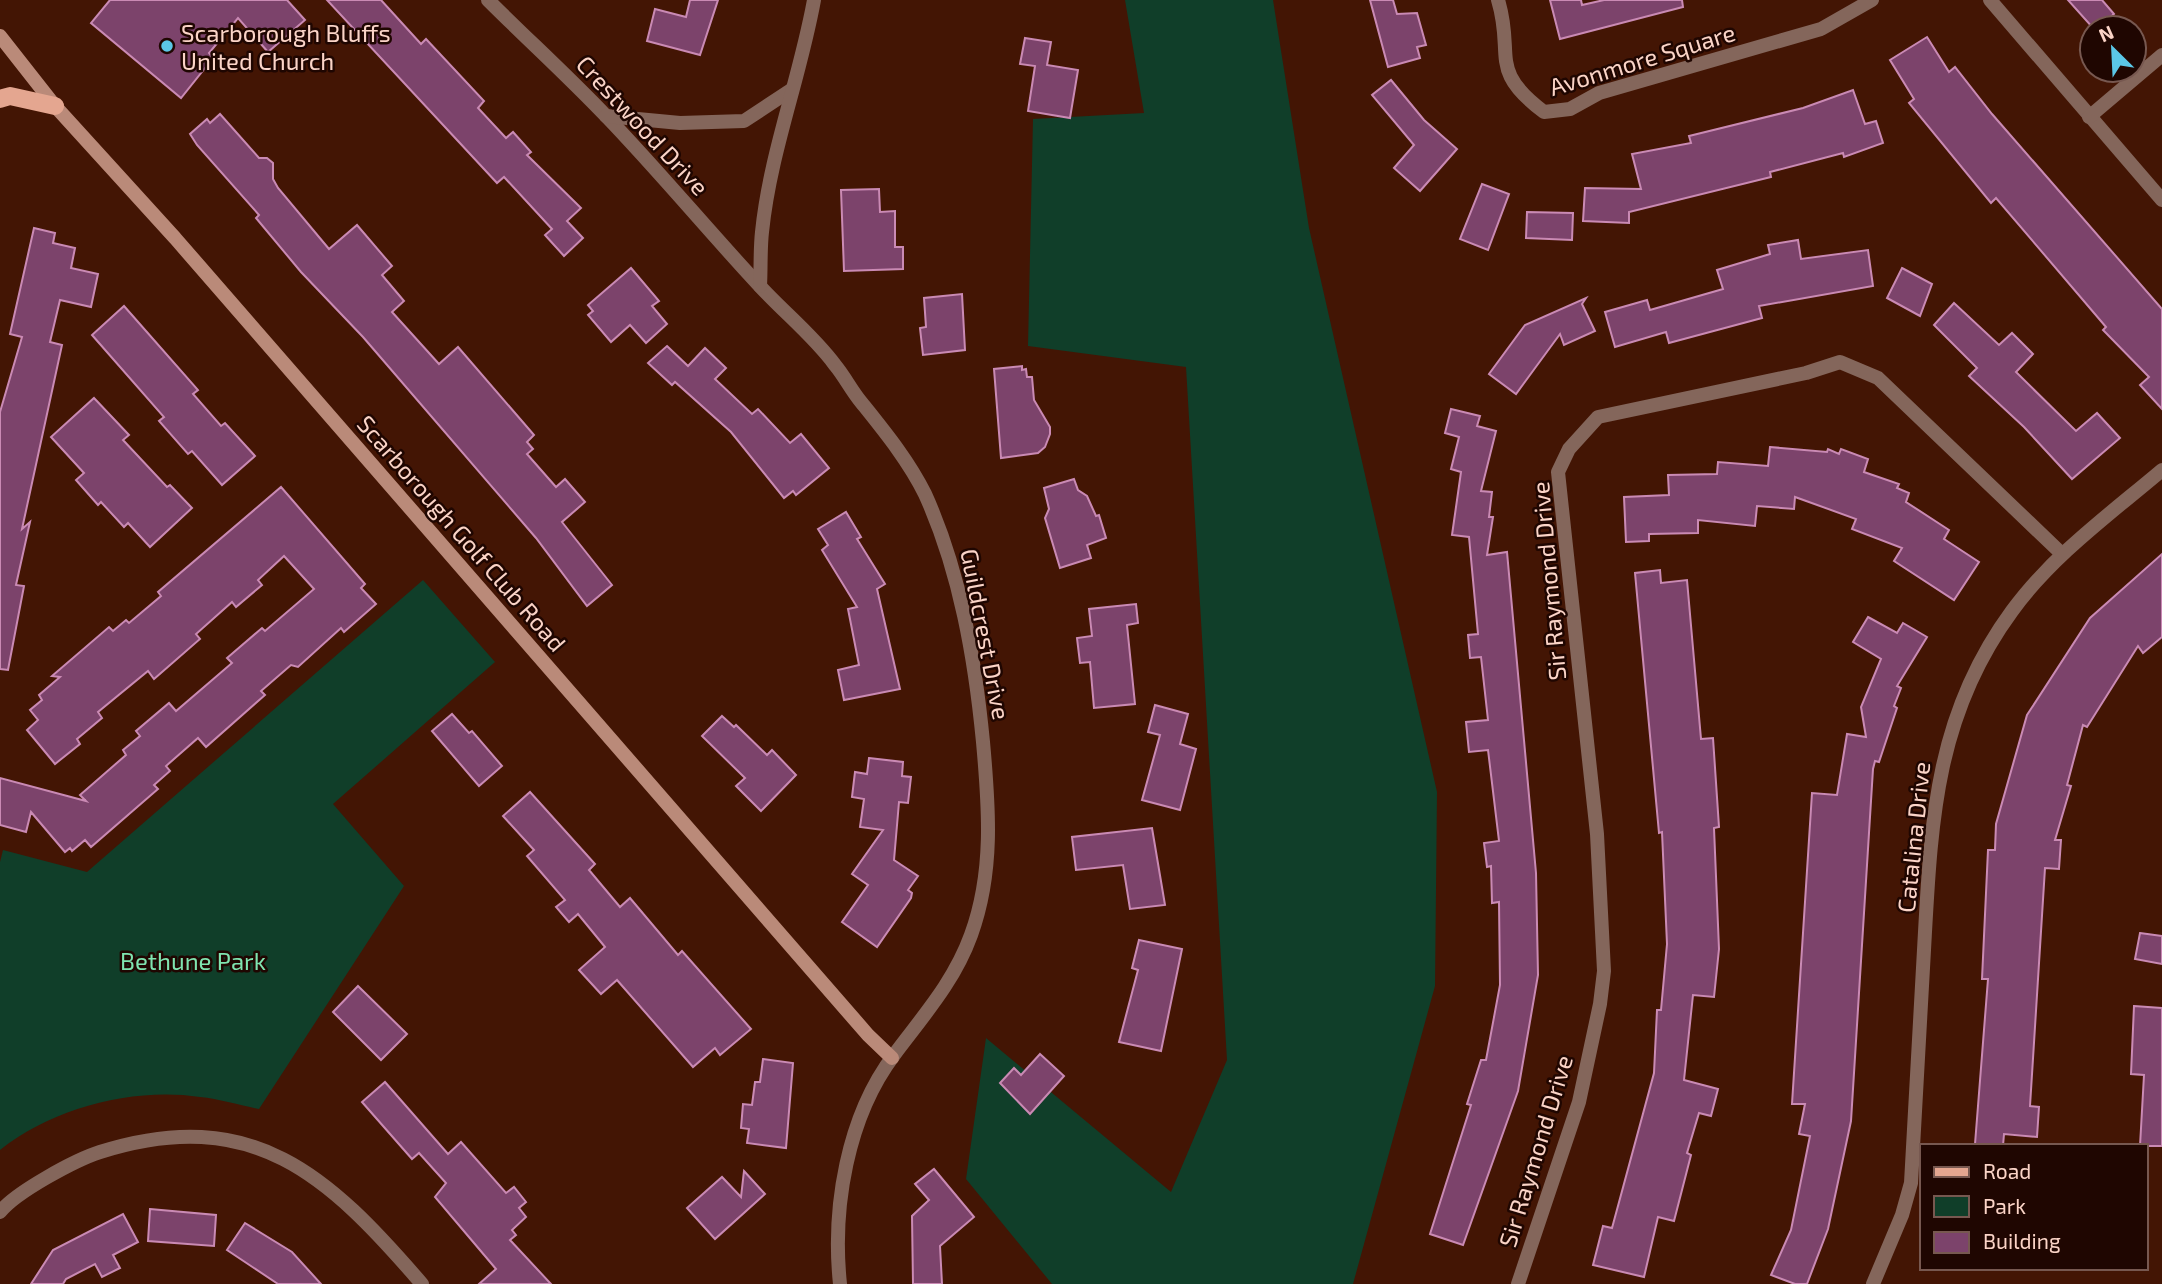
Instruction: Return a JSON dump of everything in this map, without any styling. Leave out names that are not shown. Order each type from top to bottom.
[{"type":"main road","points":[[0,99],[10,96],[55,106]]},
{"type":"street","name":"Crestwood Drive","points":[[488,0],[606,116],[760,286]]},
{"type":"street","points":[[760,286],[762,231],[792,90],[807,41],[814,0]]},
{"type":"street","name":"Avonmore Square","points":[[1499,0],[1506,66],[1514,86],[1544,113],[1570,109],[1599,93],[1821,29],[1872,0]]},
{"type":"street","points":[[1990,0],[2162,200]]},
{"type":"street","name":"Scarborough Golf Club Road","points":[[0,36],[55,106],[175,238],[859,1024],[892,1058]]},
{"type":"street","points":[[2089,117],[2162,55]]},
{"type":"street","points":[[606,116],[680,123],[744,121],[792,90]]},
{"type":"street","name":"Guildcrest Drive","points":[[760,286],[835,363],[857,397],[906,458],[938,526],[955,574],[978,694],[990,818],[984,892],[971,937],[948,985],[892,1058],[862,1115],[844,1174],[837,1233],[840,1284]]},
{"type":"street","name":"Sir Raymond Drive","points":[[1518,1284],[1579,1102],[1604,971],[1597,834],[1558,472],[1581,432],[1598,417],[1806,373],[1840,362],[1878,378],[2062,554]]},
{"type":"street","name":"Catalina Drive","points":[[1873,1284],[1902,1215],[1911,1183],[1931,840],[1938,777],[1969,684],[2012,610],[2062,554],[2162,470]]},
{"type":"street","points":[[0,1212],[49,1177],[87,1156],[125,1144],[164,1136],[229,1140],[259,1147],[309,1173],[376,1230],[422,1284]]},
{"type":"green space","points":[[1125,0],[1273,0],[1309,228],[1437,792],[1435,986],[1353,1284],[1052,1284],[966,1179],[986,1038],[1171,1192],[1227,1060],[1186,367],[1028,346],[1033,119],[1144,113]]},
{"type":"green space","name":"Bethune Park","points":[[423,580],[495,662],[333,804],[404,886],[259,1109],[215,1099],[174,1095],[121,1098],[69,1112],[21,1135],[0,1150],[0,862],[3,850],[87,872]]},
{"type":"building","name":"Scarborough Bluffs United Church","points":[[110,0],[287,0],[305,20],[268,52],[238,18],[209,53],[213,58],[181,98],[91,23]]},
{"type":"building","points":[[327,0],[381,0],[421,44],[426,39],[484,101],[478,108],[506,138],[513,132],[531,152],[527,155],[581,208],[567,221],[583,238],[564,256],[545,235],[552,229],[504,177],[497,183]]},
{"type":"building","points":[[690,0],[718,0],[700,55],[647,41],[655,9],[686,17]]},
{"type":"building","points":[[1370,0],[1393,0],[1397,14],[1417,13],[1426,45],[1417,47],[1420,58],[1388,67]]},
{"type":"building","points":[[1550,0],[1581,0],[1582,5],[1604,0],[1682,0],[1683,7],[1560,39]]},
{"type":"building","points":[[2068,0],[2102,0],[2114,14],[2080,14]]},
{"type":"building","points":[[1927,37],[1949,72],[1955,67],[1992,114],[2162,309],[2162,409],[2140,385],[2149,377],[2103,330],[2106,327],[1996,198],[1991,203],[1909,103],[1914,99],[1890,60]]},
{"type":"building","points":[[1025,38],[1051,42],[1047,65],[1078,70],[1070,118],[1028,111],[1035,66],[1020,64]]},
{"type":"building","points":[[1391,80],[1424,120],[1457,149],[1420,191],[1394,168],[1414,145],[1372,95]]},
{"type":"building","points":[[1853,90],[1865,124],[1876,121],[1883,143],[1844,157],[1843,153],[1770,172],[1771,177],[1629,212],[1629,223],[1583,221],[1585,188],[1641,189],[1632,154],[1691,143],[1689,136],[1803,108]]},
{"type":"building","points":[[220,114],[259,158],[267,158],[273,163],[273,179],[278,188],[329,249],[357,225],[392,266],[382,275],[404,301],[392,312],[439,364],[458,347],[534,435],[527,442],[533,449],[527,454],[556,487],[565,479],[585,502],[562,522],[612,585],[587,606],[536,538],[363,337],[301,272],[256,218],[259,215],[197,145],[190,134],[207,119],[210,123]]},
{"type":"building","points":[[1482,184],[1509,194],[1488,250],[1460,239]]},
{"type":"building","points":[[879,189],[880,212],[895,211],[895,247],[903,247],[903,269],[844,271],[841,190]]},
{"type":"building","points":[[1527,212],[1573,213],[1572,240],[1526,238]]},
{"type":"building","points":[[34,228],[55,233],[53,243],[75,248],[71,268],[98,274],[91,307],[60,300],[50,342],[62,345],[22,529],[30,522],[16,585],[24,586],[8,670],[0,669],[0,412],[22,337],[10,334]]},
{"type":"building","points":[[1798,240],[1801,259],[1868,250],[1873,286],[1759,306],[1762,318],[1669,343],[1666,332],[1615,347],[1605,312],[1647,300],[1650,310],[1723,289],[1717,270],[1770,254],[1768,245]]},
{"type":"building","points":[[631,268],[659,301],[652,306],[667,324],[646,343],[630,325],[611,342],[588,315],[593,311],[588,305]]},
{"type":"building","points":[[1902,268],[1932,284],[1920,316],[1887,298]]},
{"type":"building","points":[[962,294],[965,350],[923,355],[920,328],[926,327],[924,298]]},
{"type":"building","points":[[1586,298],[1582,304],[1595,331],[1564,345],[1560,334],[1516,394],[1489,374],[1525,325]]},
{"type":"building","points":[[1954,303],[1999,345],[2012,333],[2033,354],[2016,372],[2076,431],[2097,413],[2120,438],[2072,479],[2024,427],[1969,376],[1977,368],[1934,325]]},
{"type":"building","points":[[124,306],[198,390],[193,394],[221,426],[225,423],[255,456],[222,485],[192,451],[188,454],[159,421],[164,417],[92,335]]},
{"type":"building","points":[[667,346],[688,366],[705,348],[726,368],[715,379],[752,414],[758,409],[790,443],[801,434],[829,468],[796,495],[793,491],[784,498],[731,432],[675,382],[672,385],[648,363]]},
{"type":"building","points":[[1022,366],[1022,370],[1026,369],[1027,377],[1032,377],[1034,400],[1050,427],[1050,434],[1045,447],[1038,453],[1001,458],[994,369]]},
{"type":"building","points":[[94,398],[129,435],[123,440],[167,487],[170,485],[192,508],[150,547],[128,523],[124,527],[101,502],[98,505],[76,480],[84,473],[51,437]]},
{"type":"building","points":[[1451,409],[1480,416],[1477,426],[1496,431],[1481,491],[1492,492],[1489,517],[1493,517],[1487,555],[1507,552],[1536,873],[1538,975],[1518,1091],[1463,1245],[1430,1234],[1471,1105],[1467,1104],[1481,1060],[1486,1060],[1500,985],[1499,902],[1492,903],[1491,866],[1487,867],[1484,843],[1499,841],[1488,750],[1469,752],[1466,722],[1488,720],[1481,657],[1470,658],[1468,635],[1478,634],[1469,537],[1452,535],[1461,472],[1451,469],[1459,437],[1445,433]]},
{"type":"building","points":[[1770,447],[1827,452],[1828,449],[1839,454],[1841,449],[1868,459],[1864,472],[1899,484],[1897,488],[1909,493],[1906,502],[1949,530],[1944,539],[1979,562],[1954,600],[1894,561],[1902,548],[1852,529],[1856,519],[1795,497],[1794,509],[1757,506],[1755,526],[1698,520],[1698,533],[1649,534],[1649,541],[1626,542],[1624,497],[1669,495],[1668,475],[1717,474],[1718,462],[1768,466]]},
{"type":"building","points":[[1074,479],[1078,490],[1087,496],[1096,516],[1099,515],[1106,538],[1087,545],[1091,558],[1060,568],[1045,518],[1049,509],[1044,488]]},
{"type":"building","points":[[281,487],[365,584],[361,588],[376,604],[344,632],[341,628],[298,667],[291,665],[261,691],[265,695],[206,747],[198,738],[166,766],[170,771],[154,785],[158,789],[91,847],[85,840],[72,851],[70,848],[65,852],[31,812],[26,832],[0,825],[0,778],[86,801],[80,795],[126,755],[123,750],[140,736],[136,731],[169,703],[176,711],[232,663],[227,658],[262,628],[265,631],[314,589],[284,556],[258,580],[262,585],[236,607],[232,602],[196,634],[200,639],[154,679],[148,671],[98,712],[102,718],[77,739],[80,744],[55,764],[27,730],[38,720],[30,710],[42,700],[39,695],[60,677],[52,676],[109,627],[113,631],[126,620],[129,623],[161,596],[158,592]]},
{"type":"building","points":[[846,512],[861,537],[857,539],[885,584],[877,589],[900,689],[844,700],[838,670],[859,665],[848,609],[857,607],[822,550],[828,545],[818,529]]},
{"type":"building","points":[[2162,554],[2162,637],[2143,653],[2138,646],[2087,727],[2083,725],[2067,785],[2071,786],[2055,840],[2061,840],[2059,869],[2045,868],[2030,1106],[2039,1107],[2037,1137],[2004,1134],[2003,1144],[1975,1144],[1988,979],[1982,979],[1988,850],[1995,850],[1996,824],[2027,715],[2090,618]]},
{"type":"building","points":[[1660,570],[1661,583],[1687,580],[1701,739],[1713,738],[1719,827],[1714,828],[1719,949],[1714,997],[1693,995],[1684,1080],[1718,1089],[1711,1116],[1699,1113],[1687,1153],[1691,1155],[1674,1221],[1658,1217],[1644,1277],[1593,1265],[1603,1226],[1612,1228],[1654,1073],[1657,1010],[1661,1010],[1667,944],[1662,832],[1659,833],[1635,573]]},
{"type":"building","points":[[1136,604],[1138,623],[1127,625],[1135,704],[1094,708],[1090,662],[1080,663],[1077,638],[1092,636],[1089,609]]},
{"type":"building","points":[[1868,617],[1897,633],[1903,623],[1927,637],[1897,686],[1901,688],[1894,706],[1897,708],[1879,762],[1875,761],[1873,769],[1851,1121],[1828,1229],[1807,1284],[1795,1284],[1771,1275],[1791,1230],[1810,1136],[1799,1134],[1805,1104],[1792,1104],[1812,793],[1837,795],[1847,734],[1866,737],[1861,707],[1881,659],[1853,642]]},
{"type":"building","points":[[1155,705],[1188,714],[1180,744],[1196,749],[1180,810],[1142,800],[1160,735],[1148,732]]},
{"type":"building","points":[[452,714],[469,733],[472,731],[502,766],[479,786],[432,731]]},
{"type":"building","points":[[722,716],[734,727],[736,725],[767,755],[772,750],[796,775],[761,811],[736,786],[745,778],[702,736]]},
{"type":"building","points":[[869,758],[903,762],[902,776],[911,777],[908,803],[899,802],[894,860],[918,876],[908,890],[912,893],[911,898],[877,947],[842,922],[868,885],[852,874],[883,830],[860,827],[864,799],[852,797],[855,772],[867,774]]},
{"type":"building","points":[[530,792],[595,864],[589,870],[620,907],[630,898],[678,955],[682,951],[751,1029],[720,1055],[715,1048],[693,1067],[617,980],[601,994],[579,970],[605,947],[578,914],[569,922],[556,907],[565,900],[527,856],[534,850],[503,816]]},
{"type":"building","points":[[1152,828],[1165,905],[1130,909],[1123,865],[1076,870],[1072,837]]},
{"type":"building","points":[[2140,933],[2162,936],[2162,964],[2135,959]]},
{"type":"building","points":[[1139,940],[1182,949],[1161,1051],[1119,1042],[1138,970],[1132,968]]},
{"type":"building","points":[[358,986],[407,1034],[381,1060],[333,1012]]},
{"type":"building","points":[[2134,1006],[2162,1008],[2162,1146],[2140,1144],[2144,1075],[2131,1074]]},
{"type":"building","points":[[1040,1054],[1064,1076],[1030,1114],[1000,1083],[1014,1068],[1021,1075]]},
{"type":"building","points":[[763,1059],[793,1063],[786,1148],[747,1143],[749,1129],[741,1128],[743,1104],[752,1105],[755,1082],[760,1082]]},
{"type":"building","points":[[385,1082],[448,1154],[461,1142],[506,1193],[514,1187],[526,1202],[519,1208],[526,1217],[512,1230],[516,1235],[510,1240],[551,1284],[479,1284],[496,1269],[435,1197],[446,1183],[419,1153],[412,1159],[362,1102]]},
{"type":"building","points":[[934,1169],[974,1217],[940,1246],[942,1284],[913,1284],[912,1216],[929,1200],[915,1184]]},
{"type":"building","points":[[744,1171],[765,1194],[715,1239],[687,1208],[722,1177],[741,1197]]},
{"type":"building","points":[[150,1209],[216,1215],[214,1246],[148,1241]]},
{"type":"building","points":[[123,1214],[138,1242],[113,1255],[120,1268],[102,1277],[95,1264],[66,1279],[63,1284],[31,1284],[53,1250]]},
{"type":"building","points":[[245,1223],[292,1252],[321,1284],[278,1284],[227,1250]]},
{"type":"place","name":"Scarborough Bluffs United Church","points":[[167,46]]}]
